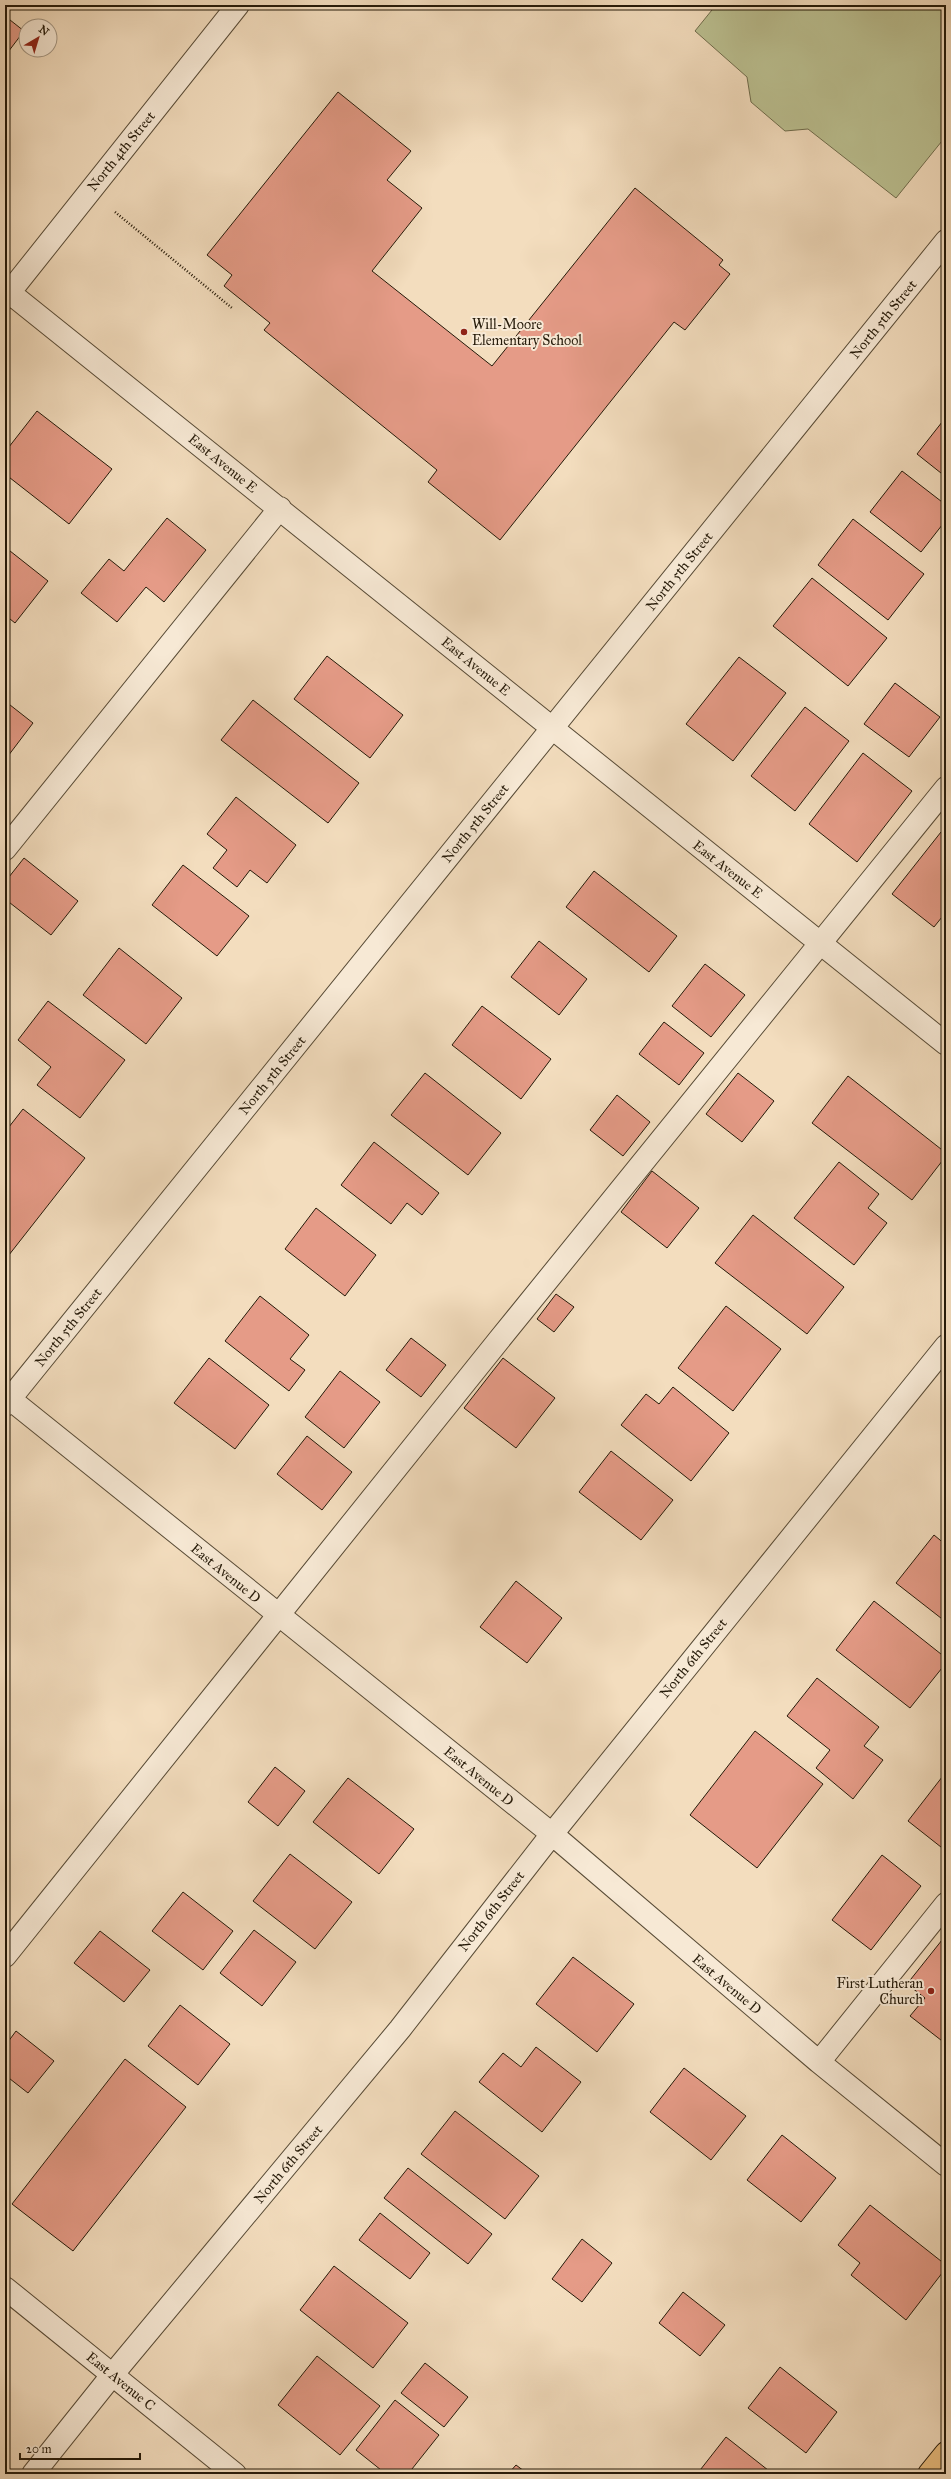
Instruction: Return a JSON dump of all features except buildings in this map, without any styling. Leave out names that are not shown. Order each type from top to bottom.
[{"type":"main road","points":[[929,2474],[946,2453]]},
{"type":"street","name":"North 4th Street","points":[[6,293],[89,192],[238,5]]},
{"type":"street","name":"North 5th Street","points":[[7,1400],[946,242]]},
{"type":"street","name":"East Avenue E","points":[[6,293],[280,508],[552,727],[600,768],[946,1044]]},
{"type":"street","points":[[5,849],[280,508]]},
{"type":"street","points":[[5,1956],[946,788]]},
{"type":"street","name":"North 6th Street","points":[[34,2474],[113,2374],[400,2029],[552,1834],[946,1346]]},
{"type":"street","name":"East Avenue D","points":[[7,1400],[279,1615],[552,1834],[819,2062],[946,2165]]},
{"type":"street","points":[[819,2062],[946,1904]]},
{"type":"street","name":"East Avenue C","points":[[5,2288],[235,2474]]},
{"type":"path","points":[[89,192],[232,308]]},
{"type":"green space","points":[[716,5],[946,5],[946,136],[896,198],[808,129],[785,131],[751,102],[747,77],[695,31]]},
{"type":"place","name":"Will-Moore Elementary School","points":[[464,332]]},
{"type":"place","name":"First Lutheran Church","points":[[931,1991]]}]
